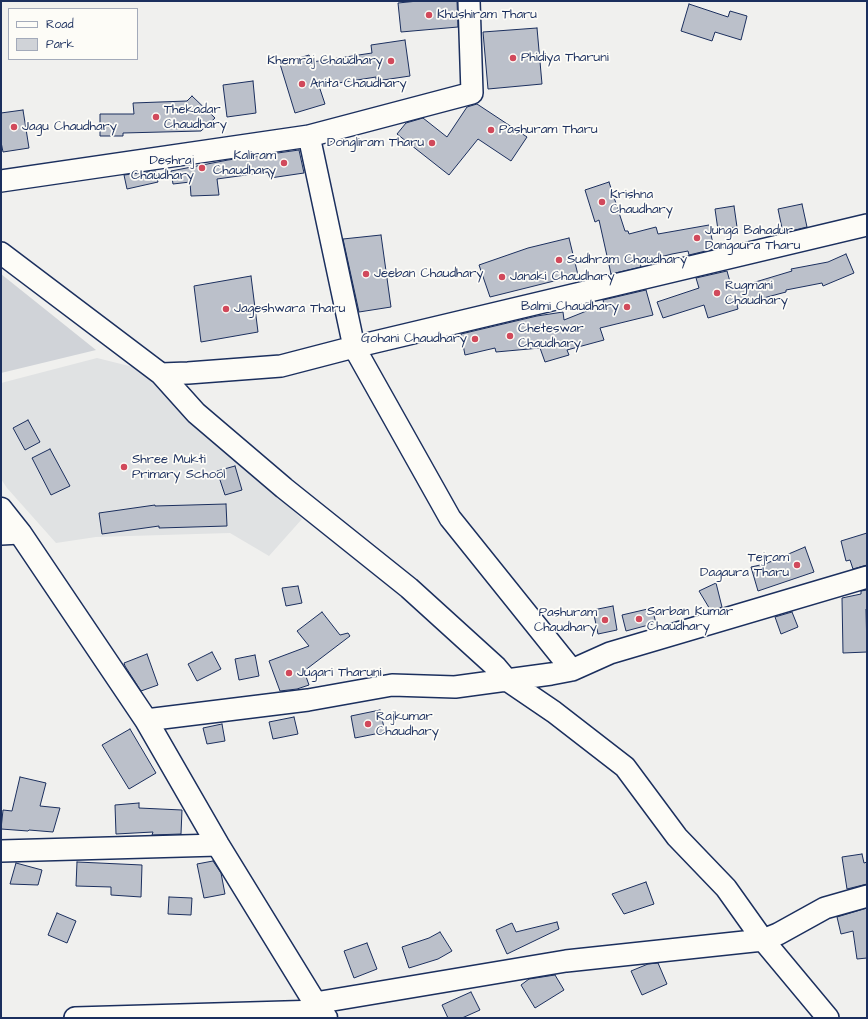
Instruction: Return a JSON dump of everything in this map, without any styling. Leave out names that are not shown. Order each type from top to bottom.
[{"type":"street","points":[[1,181],[309,136],[472,92],[469,1]]},
{"type":"street","points":[[309,136],[354,347],[450,518],[572,670]]},
{"type":"street","points":[[161,374],[282,366],[354,347],[867,225]]},
{"type":"street","points":[[1,253],[161,374],[196,413],[284,488],[410,588],[496,667],[507,680],[554,712],[625,767],[677,837],[726,888],[763,940],[828,1018]]},
{"type":"street","points":[[1,509],[10,533],[146,720],[218,845],[320,1010]]},
{"type":"street","points":[[146,720],[308,700],[392,685],[455,687],[572,670],[610,653],[867,577]]},
{"type":"street","points":[[1,851],[218,845]]},
{"type":"street","points":[[75,1018],[320,1010],[566,960],[763,940],[778,934],[825,908],[867,896]]},
{"type":"shaded area","name":"Shree Mukti Primary School","points":[[97,358],[137,368],[177,405],[211,441],[234,456],[302,519],[269,556],[230,533],[96,537],[56,543],[7,488],[1,479],[1,383]]},
{"type":"green space","points":[[1,274],[96,350],[1,373]]},
{"type":"building","name":"Khushiram Tharu","points":[[418,1],[457,1],[458,27],[401,32],[398,3]]},
{"type":"building","points":[[689,4],[728,17],[730,11],[747,16],[741,40],[715,32],[712,41],[681,31]]},
{"type":"building","name":"Phidiya Tharuni","points":[[537,28],[542,84],[488,89],[483,32]]},
{"type":"building","points":[[405,40],[410,76],[376,81],[376,77],[319,86],[325,104],[295,113],[280,64],[309,55],[312,62],[372,53],[371,45]]},
{"type":"building","points":[[253,81],[256,113],[227,117],[223,85]]},
{"type":"building","points":[[192,96],[215,118],[201,131],[123,133],[123,136],[100,136],[100,114],[134,114],[133,103],[187,101]]},
{"type":"building","points":[[477,104],[527,137],[511,161],[478,139],[449,175],[397,134],[406,123],[423,118],[447,137],[467,107]]},
{"type":"building","name":"Jagu Chaudhary","points":[[23,110],[29,148],[3,152],[1,142],[1,113]]},
{"type":"building","points":[[299,150],[304,173],[270,178],[268,172],[217,179],[219,195],[191,196],[190,182],[173,184],[171,171],[228,160]]},
{"type":"building","points":[[155,171],[158,182],[127,189],[124,175]]},
{"type":"building","points":[[609,182],[625,231],[628,231],[629,234],[656,227],[658,234],[709,225],[714,249],[689,255],[688,251],[672,254],[640,262],[641,267],[611,274],[599,220],[595,222],[585,190]]},
{"type":"building","points":[[802,204],[807,227],[783,233],[778,209]]},
{"type":"building","points":[[734,206],[737,227],[718,230],[715,209]]},
{"type":"building","name":"Jeeban Chaudhary","points":[[381,235],[391,307],[359,312],[343,239]]},
{"type":"building","points":[[569,238],[578,275],[490,297],[479,265],[528,248]]},
{"type":"building","points":[[846,254],[854,273],[823,286],[822,283],[786,290],[786,292],[737,305],[738,309],[708,318],[704,305],[663,318],[657,302],[699,288],[696,278],[727,271],[732,289],[792,271],[791,269],[828,262]]},
{"type":"building","name":"Jageshwara Tharu","points":[[251,276],[258,332],[201,342],[194,286]]},
{"type":"building","points":[[646,290],[653,315],[600,328],[604,340],[567,350],[569,355],[545,362],[540,348],[496,352],[495,348],[465,355],[461,334],[537,316],[563,312],[564,320],[604,304],[603,300]]},
{"type":"building","points":[[28,420],[40,442],[25,450],[13,428]]},
{"type":"building","points":[[50,449],[70,486],[51,495],[32,458]]},
{"type":"building","points":[[235,466],[242,490],[225,495],[217,471]]},
{"type":"building","points":[[226,504],[227,526],[159,528],[159,526],[102,534],[99,513],[155,505]]},
{"type":"building","points":[[867,533],[867,565],[853,569],[850,560],[846,561],[841,541]]},
{"type":"building","points":[[805,547],[814,572],[758,591],[751,567],[765,564]]},
{"type":"building","points":[[716,583],[722,607],[711,611],[699,591]]},
{"type":"building","points":[[298,586],[302,603],[286,606],[282,588]]},
{"type":"building","points":[[867,590],[867,652],[843,653],[842,598],[861,594],[861,591]]},
{"type":"building","name":"Pashuram Chaudhary","points":[[613,606],[617,630],[598,634],[593,610]]},
{"type":"building","name":"Sarban Kumar Chaudhary","points":[[652,608],[656,623],[626,631],[622,615]]},
{"type":"building","points":[[322,612],[340,635],[348,633],[350,636],[304,671],[309,685],[297,689],[280,691],[269,661],[309,646],[297,631]]},
{"type":"building","points":[[792,612],[798,627],[781,634],[775,617]]},
{"type":"building","points":[[212,652],[221,669],[197,681],[188,664]]},
{"type":"building","points":[[147,654],[158,685],[141,691],[124,663]]},
{"type":"building","points":[[255,655],[259,676],[239,680],[235,659]]},
{"type":"building","name":"Rajkumar Chaudhary","points":[[380,710],[385,732],[355,738],[351,716]]},
{"type":"building","points":[[294,717],[298,734],[273,739],[269,722]]},
{"type":"building","points":[[222,724],[225,741],[207,744],[203,728]]},
{"type":"building","points":[[130,729],[156,773],[129,789],[102,745]]},
{"type":"building","points":[[20,777],[46,783],[40,806],[60,808],[53,832],[1,829],[3,810],[12,811]]},
{"type":"building","points":[[139,803],[139,808],[182,810],[181,834],[152,835],[153,832],[116,834],[115,805]]},
{"type":"building","points":[[862,854],[864,863],[867,862],[867,884],[847,889],[842,857]]},
{"type":"building","points":[[213,861],[221,873],[225,894],[204,898],[197,864]]},
{"type":"building","points":[[77,862],[142,865],[141,897],[111,895],[111,887],[76,886]]},
{"type":"building","points":[[16,863],[42,870],[38,885],[10,884]]},
{"type":"building","points":[[646,882],[654,904],[624,914],[612,894]]},
{"type":"building","points":[[169,897],[192,898],[191,915],[168,914]]},
{"type":"building","points":[[867,908],[867,958],[857,959],[853,931],[841,934],[837,917]]},
{"type":"building","points":[[57,913],[76,921],[67,943],[48,935]]},
{"type":"building","points":[[557,922],[559,929],[507,954],[496,930],[512,923],[516,932]]},
{"type":"building","points":[[440,932],[452,951],[438,959],[409,968],[402,947],[429,938]]},
{"type":"building","points":[[367,943],[377,969],[354,978],[344,951]]},
{"type":"building","points":[[658,963],[667,984],[642,995],[631,971],[648,964]]},
{"type":"building","points":[[555,975],[564,990],[535,1008],[521,985],[529,979]]},
{"type":"building","points":[[471,992],[480,1010],[462,1018],[448,1018],[442,1005]]},
{"type":"place","name":"Khushiram Tharu","points":[[429,15]]},
{"type":"place","name":"Phidiya Tharuni","points":[[513,58]]},
{"type":"place","name":"Khemraj Chaudhary","points":[[391,61]]},
{"type":"place","name":"Anita Chaudhary","points":[[302,84]]},
{"type":"place","name":"Thekadar Chaudhary","points":[[156,117]]},
{"type":"place","name":"Jagu Chaudhary","points":[[14,127]]},
{"type":"place","name":"Pashuram Tharu","points":[[491,130]]},
{"type":"place","name":"Dongliram Tharu","points":[[432,143]]},
{"type":"place","name":"Kaliram Chaudhary","points":[[284,163]]},
{"type":"place","name":"Deshraj Chaudhary","points":[[202,168]]},
{"type":"place","name":"Krishna Chaudhary","points":[[602,202]]},
{"type":"place","name":"Junga Bahadur Dangaura Tharu","points":[[697,238]]},
{"type":"place","name":"Sudhram Chaudhary","points":[[559,260]]},
{"type":"place","name":"Jeeban Chaudhary","points":[[366,274]]},
{"type":"place","name":"Janaki Chaudhary","points":[[502,277]]},
{"type":"place","name":"Rugmani Chaudhary","points":[[717,293]]},
{"type":"place","name":"Balmi Chaudhary","points":[[627,307]]},
{"type":"place","name":"Jageshwara Tharu","points":[[226,309]]},
{"type":"place","name":"Cheteswar Chaudhary","points":[[510,336]]},
{"type":"place","name":"Gohani Chaudhary","points":[[475,339]]},
{"type":"place","name":"Shree Mukti Primary School","points":[[124,467]]},
{"type":"place","name":"Tejram Dagaura Tharu","points":[[797,565]]},
{"type":"place","name":"Sarban Kumar Chaudhary","points":[[639,619]]},
{"type":"place","name":"Pashuram Chaudhary","points":[[605,620]]},
{"type":"place","name":"Jugari Tharuni","points":[[289,673]]},
{"type":"place","name":"Rajkumar Chaudhary","points":[[368,724]]}]
